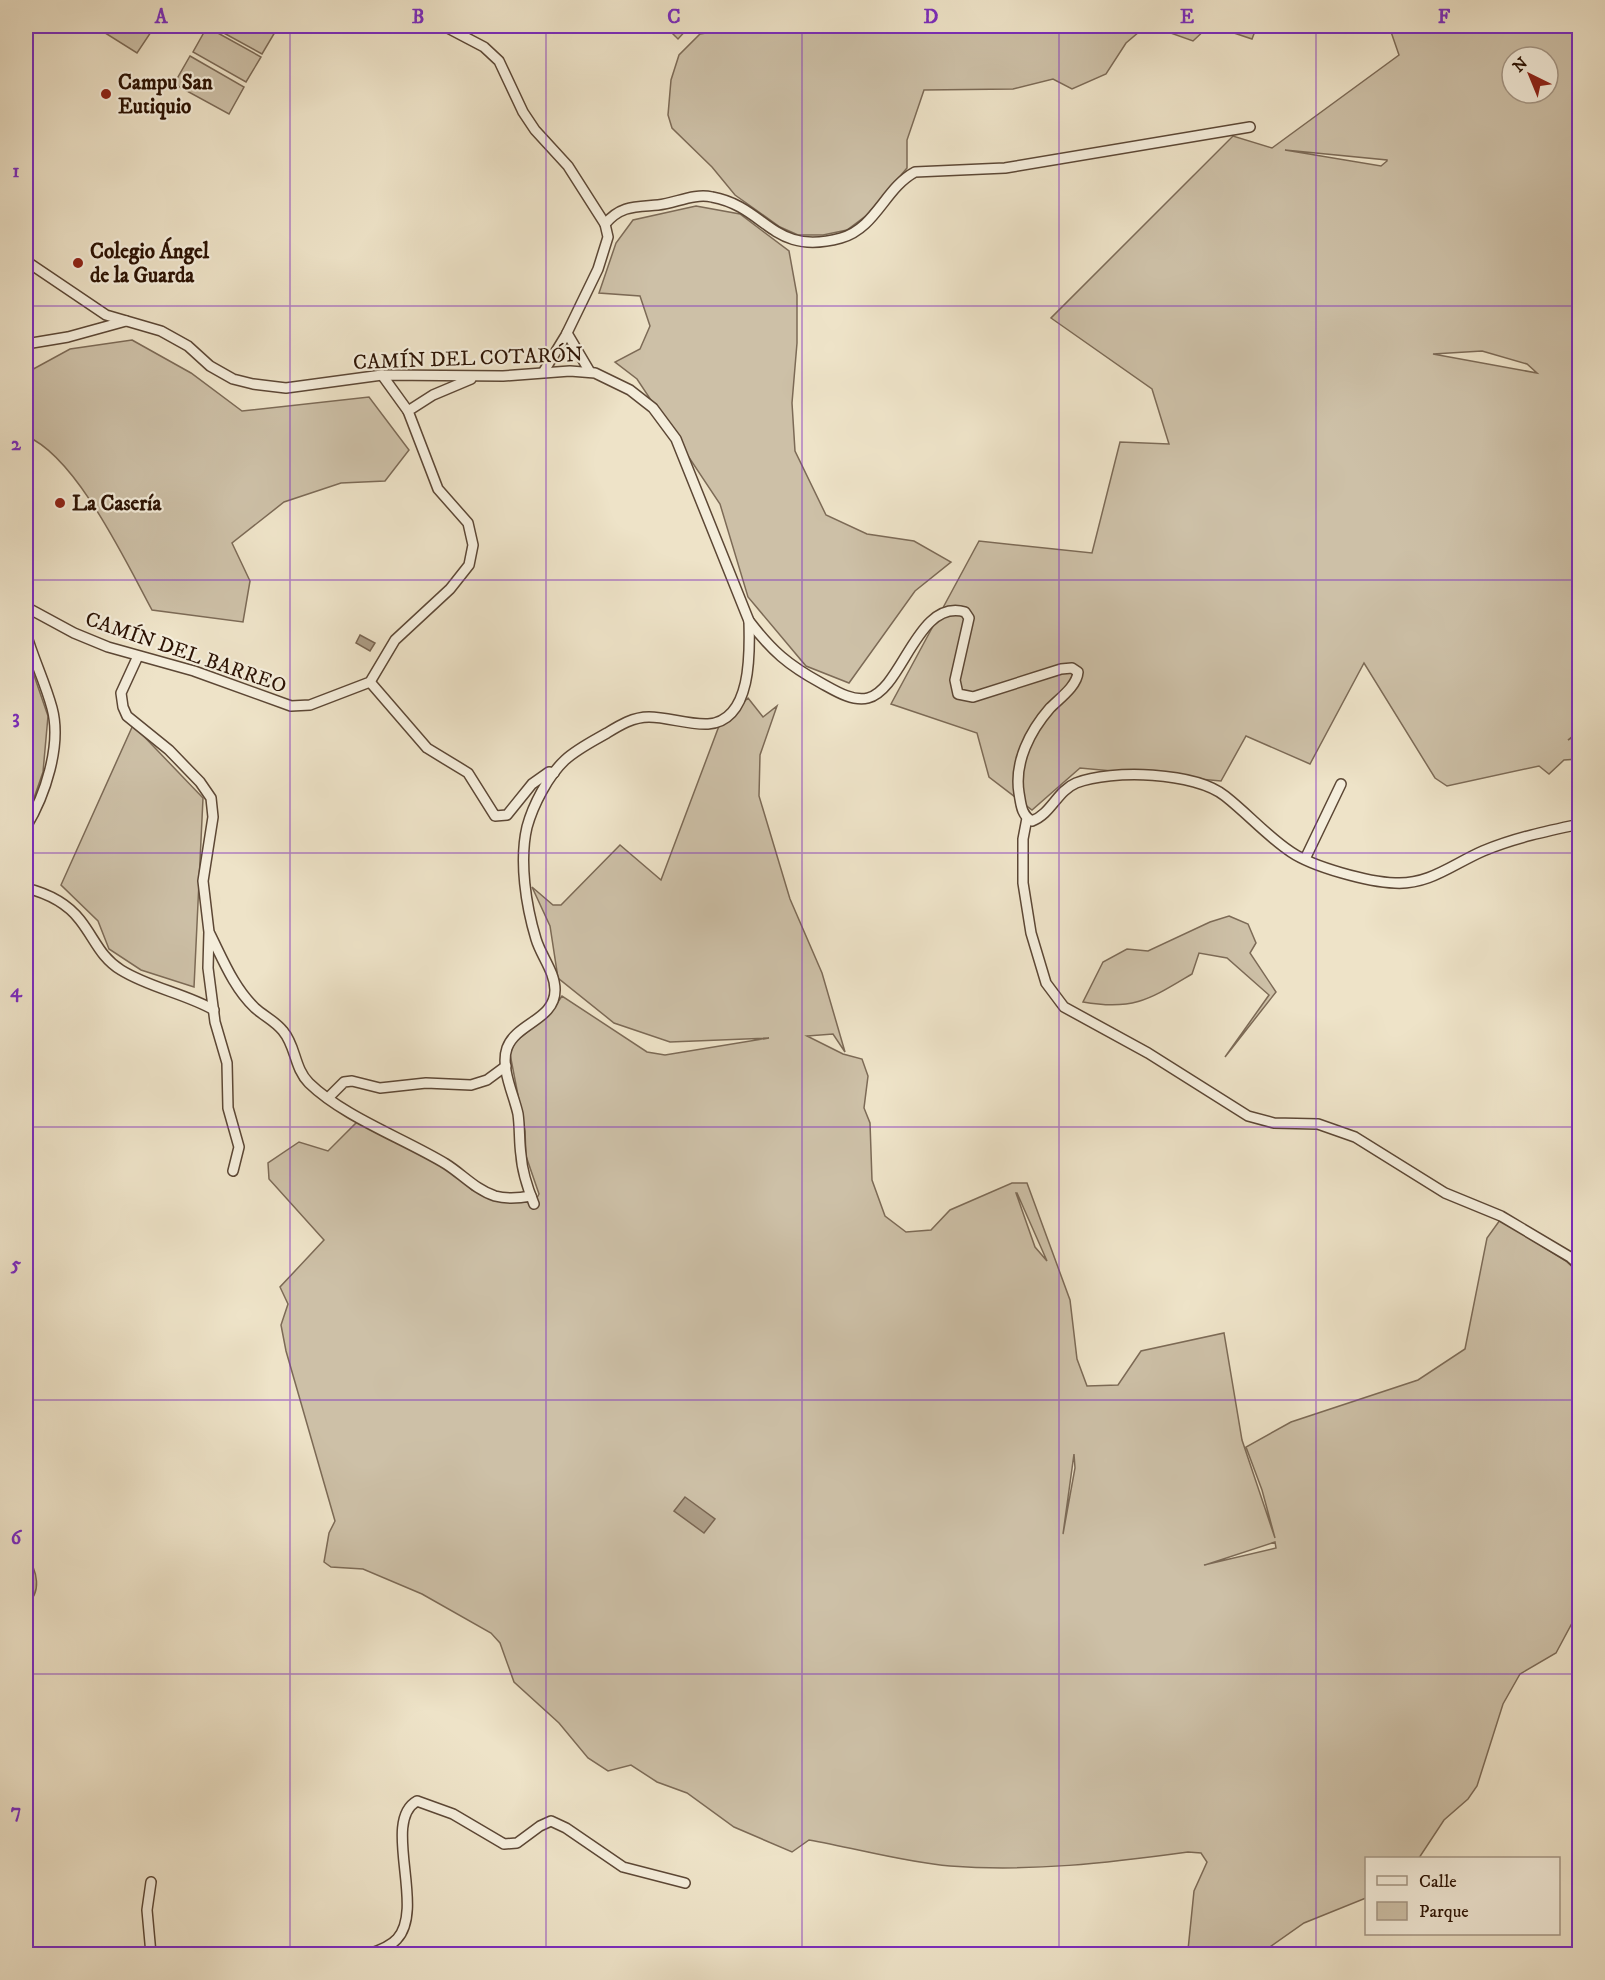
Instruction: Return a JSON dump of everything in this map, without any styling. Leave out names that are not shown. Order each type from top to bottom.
[{"type":"street","points":[[444,26],[484,47],[499,61],[534,130],[568,166],[605,225],[608,237],[598,269],[567,333],[544,371]]},
{"type":"street","points":[[605,225],[624,208],[660,205],[702,195],[724,200],[750,212],[776,233],[792,240],[840,238],[866,224],[903,180],[915,172],[1005,168],[1250,127]]},
{"type":"street","name":"CAMÍN DEL COTARÓN","points":[[26,261],[106,315],[161,331],[188,346],[210,366],[233,379],[253,384],[286,388],[382,375],[478,376],[544,371],[590,372],[630,390],[653,408],[676,439],[749,621],[768,646],[788,664],[844,695],[867,699],[876,694],[924,629],[942,616],[957,610],[965,612],[969,618],[955,680],[958,694],[973,697],[1062,669],[1071,668],[1078,672],[1072,685],[1047,711],[1021,758],[1018,783],[1022,810],[1027,818]]},
{"type":"street","points":[[26,344],[68,337],[126,321]]},
{"type":"street","points":[[567,333],[590,372]]},
{"type":"street","points":[[382,375],[408,411],[438,489],[468,523],[473,545],[469,565],[450,589],[395,640],[370,682],[427,748],[468,773],[495,816],[507,815],[532,784],[549,772],[554,773]]},
{"type":"street","points":[[408,411],[433,395],[478,376]]},
{"type":"street","name":"CAMÍN DEL BARREO","points":[[26,607],[74,633],[138,656],[234,684],[291,706],[310,705],[370,682]]},
{"type":"street","points":[[209,932],[239,989],[255,1008],[285,1032],[302,1076],[328,1098],[355,1116],[396,1135],[447,1164],[474,1186],[495,1196],[532,1200],[521,1157],[518,1115],[506,1066],[507,1048],[512,1040],[544,1014],[552,1003],[555,990],[536,940],[528,902],[524,855],[527,826],[554,773],[575,753],[635,718],[649,717],[707,724],[722,721],[735,708],[745,689],[749,667],[749,621]]},
{"type":"street","points":[[26,633],[54,720],[53,748],[46,779],[37,809],[26,827]]},
{"type":"street","points":[[138,656],[121,693],[123,708],[128,716],[169,750],[200,782],[211,798],[213,817],[204,881],[209,932],[208,968],[214,1010],[227,1064],[228,1108],[239,1147],[232,1171]]},
{"type":"street","points":[[1580,824],[1535,834],[1484,851],[1416,883],[1392,883],[1345,872],[1293,854],[1224,795],[1202,783],[1177,777],[1138,775],[1076,783],[1061,794],[1039,819],[1032,821],[1027,818],[1023,839],[1023,883],[1030,933],[1046,982],[1064,1007],[1148,1053],[1248,1116],[1274,1123],[1318,1124],[1355,1137],[1445,1193],[1501,1216],[1570,1257],[1580,1266]]},
{"type":"street","points":[[1305,859],[1341,784]]},
{"type":"street","points":[[26,888],[41,892],[64,905],[80,920],[103,957],[120,969],[137,980],[194,999],[214,1010]]},
{"type":"street","points":[[328,1098],[344,1082],[352,1081],[380,1088],[426,1083],[471,1085],[487,1080],[506,1066]]},
{"type":"street","points":[[369,1954],[398,1939],[405,1924],[407,1903],[402,1819],[408,1806],[417,1801],[453,1814],[504,1844],[517,1843],[551,1821],[623,1867],[686,1884]]},
{"type":"street","points":[[151,1882],[147,1910],[151,1954]]},
{"type":"green space","name":"Campu San Eutiquio","points":[[94,26],[155,26],[137,53]]},
{"type":"green space","points":[[211,26],[276,26],[278,27],[262,54]]},
{"type":"green space","points":[[665,26],[690,26],[678,39]]},
{"type":"green space","points":[[749,26],[1146,26],[1126,43],[1106,74],[1072,89],[1053,79],[1013,89],[924,90],[907,140],[907,168],[867,215],[847,230],[823,235],[798,235],[780,227],[735,195],[712,167],[672,128],[668,115],[671,80],[679,55],[700,34]]},
{"type":"green space","points":[[1151,26],[1209,26],[1193,41]]},
{"type":"green space","points":[[1213,26],[1257,26],[1252,39]]},
{"type":"green space","points":[[1389,26],[1543,26],[1579,32],[1580,730],[1568,740],[1579,733],[1579,759],[1564,760],[1549,774],[1539,766],[1447,786],[1435,778],[1364,663],[1310,764],[1246,736],[1221,781],[1080,768],[1032,810],[989,777],[977,733],[891,704],[979,541],[1092,553],[1120,442],[1169,444],[1152,389],[1051,318],[1233,136],[1272,148],[1399,55]],"holes":[[[1285,150],[1387,160],[1387,161],[1381,166]],[[1482,351],[1527,364],[1537,373],[1433,354]]]},
{"type":"green space","points":[[207,27],[261,57],[246,82],[193,52]]},
{"type":"green space","points":[[190,56],[244,87],[229,114],[174,84]]},
{"type":"green space","points":[[696,206],[740,214],[789,251],[797,295],[797,343],[792,403],[795,451],[826,515],[867,534],[914,541],[951,562],[915,591],[849,683],[806,666],[748,597],[720,504],[637,379],[615,362],[640,349],[650,326],[640,296],[599,293],[616,243],[633,220]]},
{"type":"green space","points":[[132,340],[191,373],[242,411],[369,397],[409,450],[385,481],[341,483],[284,502],[232,543],[250,581],[243,622],[152,610],[114,539],[81,487],[45,447],[26,436],[26,373],[70,349]]},
{"type":"green space","points":[[26,652],[48,716],[43,772],[26,821]]},
{"type":"green space","points":[[748,698],[763,717],[777,706],[760,755],[759,796],[790,899],[822,973],[845,1052],[833,1034],[807,1036],[843,1054],[862,1059],[868,1076],[864,1108],[870,1123],[872,1180],[885,1216],[906,1232],[931,1230],[950,1210],[1012,1183],[1027,1183],[1070,1300],[1077,1359],[1087,1386],[1118,1385],[1141,1351],[1224,1333],[1242,1440],[1275,1538],[1262,1490],[1246,1447],[1291,1422],[1418,1380],[1465,1349],[1487,1238],[1500,1220],[1566,1261],[1579,1273],[1579,1610],[1556,1653],[1520,1674],[1503,1704],[1477,1786],[1468,1799],[1444,1820],[1420,1857],[1365,1857],[1365,1898],[1304,1923],[1267,1949],[1242,1954],[1224,1949],[1188,1950],[1194,1891],[1207,1862],[1201,1853],[1188,1852],[1069,1865],[980,1868],[932,1864],[809,1840],[792,1852],[734,1827],[687,1793],[657,1782],[631,1765],[608,1771],[588,1758],[559,1723],[514,1682],[500,1643],[491,1633],[422,1594],[363,1569],[331,1567],[324,1562],[329,1533],[335,1521],[286,1351],[281,1325],[288,1304],[280,1287],[324,1240],[269,1179],[268,1163],[299,1142],[328,1151],[358,1121],[394,1138],[455,1174],[472,1190],[493,1199],[534,1203],[539,1194],[526,1156],[525,1131],[510,1054],[515,1042],[549,1015],[562,996],[647,1052],[665,1055],[769,1038],[670,1042],[614,1023],[558,978],[550,926],[532,887],[553,905],[561,905],[620,845],[661,880],[719,726]],"holes":[[[1017,1193],[1047,1261],[1035,1247]],[[1074,1454],[1075,1468],[1063,1534]],[[1275,1542],[1276,1548],[1208,1564]]]},
{"type":"green space","points":[[133,725],[203,798],[194,987],[141,970],[109,949],[98,921],[61,885]]},
{"type":"green space","points":[[1229,916],[1248,924],[1256,943],[1250,953],[1276,992],[1225,1057],[1269,995],[1227,958],[1199,953],[1192,974],[1141,1001],[1116,1005],[1083,1002],[1103,962],[1127,949],[1148,951],[1210,922]]},
{"type":"green space","points":[[26,1557],[33,1568],[36,1588],[26,1605]]},
{"type":"shaded area","points":[[360,635],[375,643],[370,651],[356,643]]},
{"type":"shaded area","points":[[685,1497],[715,1519],[704,1533],[674,1511]]},
{"type":"place","name":"Campu San Eutiquio","points":[[106,94]]},
{"type":"place","name":"Colegio Ángel de la Guarda","points":[[78,263]]},
{"type":"place","name":"La Casería","points":[[60,503]]}]
